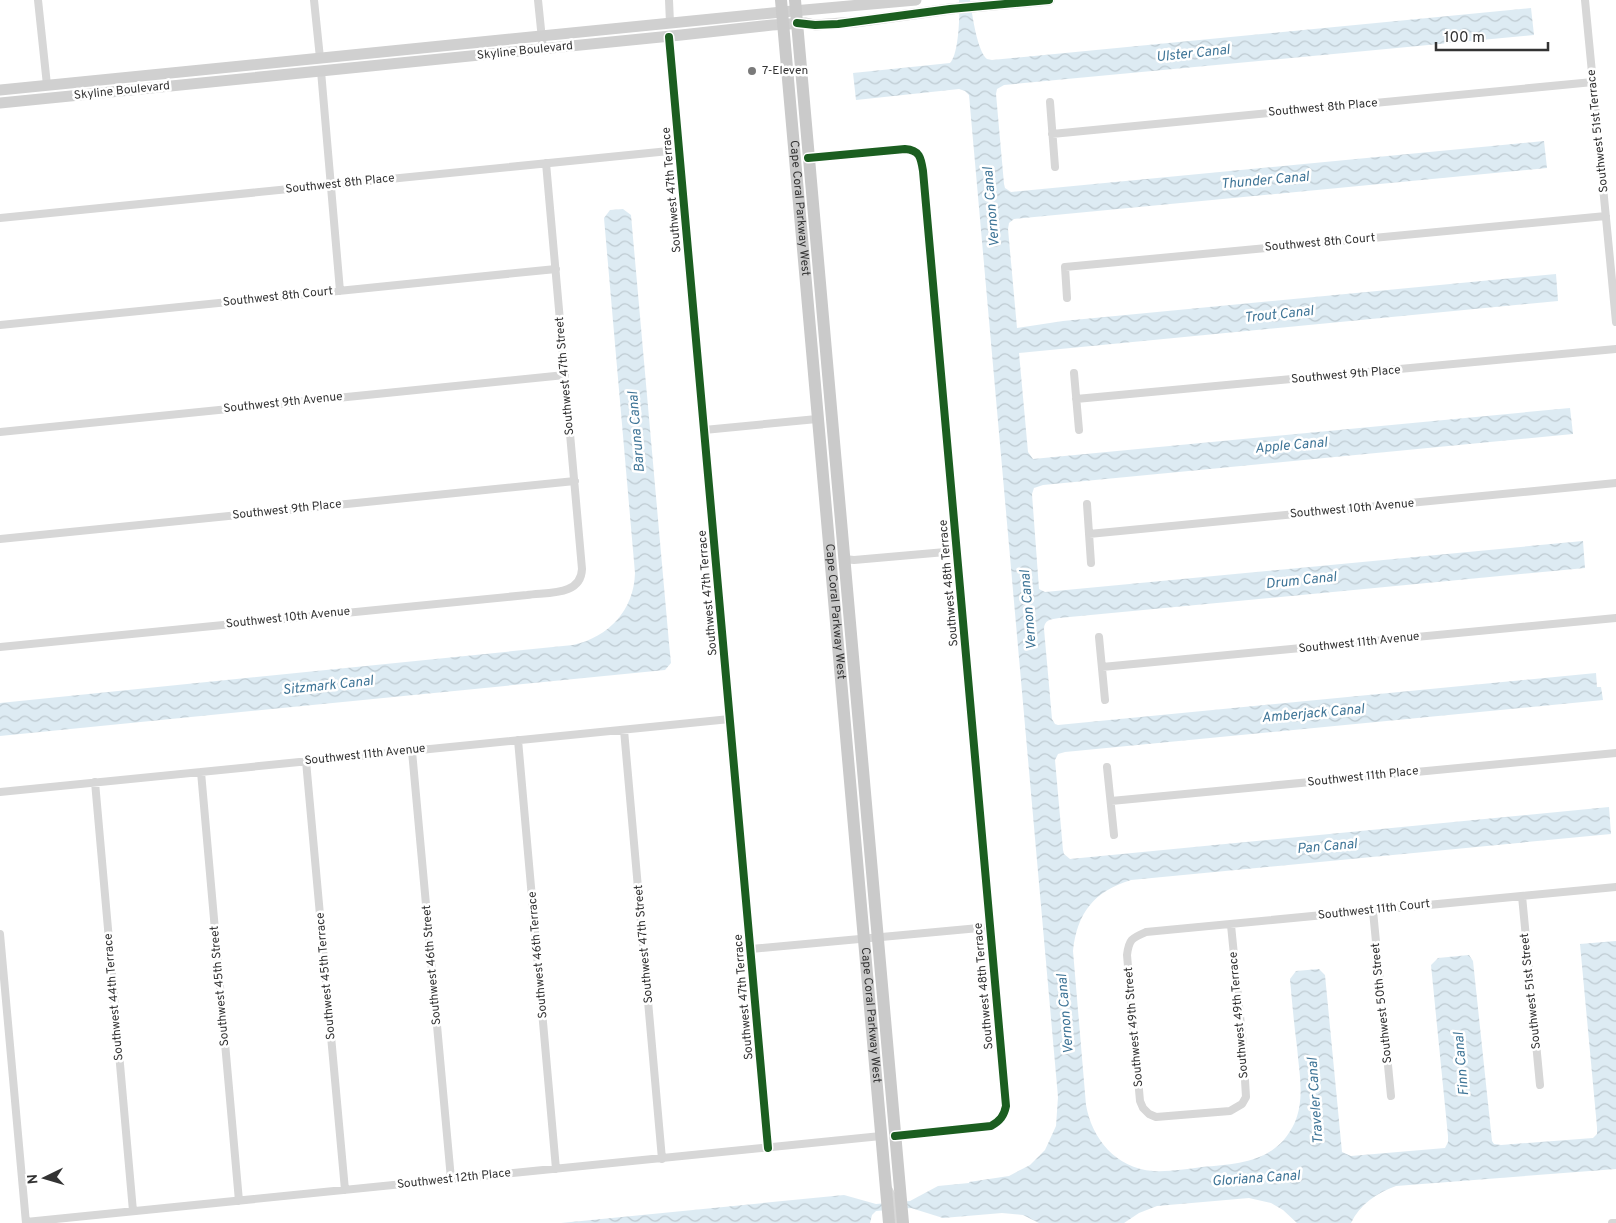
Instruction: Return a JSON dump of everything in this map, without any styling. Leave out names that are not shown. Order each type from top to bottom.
[{"type":"main road","name":"Cape Coral Parkway West","points":[[795,5],[903,1223]]},
{"type":"main road","name":"Cape Coral Parkway West","points":[[781,12],[889,1223]]},
{"type":"main road","points":[[821,459],[829,474],[835,544],[844,559]]},
{"type":"main road","points":[[831,572],[837,574],[838,578],[844,643],[853,666]]},
{"type":"street","points":[[38,0],[48,99]]},
{"type":"street","points":[[314,0],[340,290]]},
{"type":"street","points":[[538,0],[544,49]]},
{"type":"street","points":[[587,45],[613,36],[654,32],[670,23],[670,0]]},
{"type":"street","name":"Skyline Boulevard","points":[[0,104],[669,36],[781,12],[795,5],[916,0]]},
{"type":"street","name":"Skyline Boulevard","points":[[0,90],[781,12],[797,23],[814,25],[838,24],[957,8],[1049,0]]},
{"type":"street","name":"Southwest 51st Terrace","points":[[1585,0],[1616,322]]},
{"type":"street","points":[[669,36],[680,26],[718,21],[726,17]]},
{"type":"street","name":"Southwest 47th Terrace","points":[[669,36],[768,1148]]},
{"type":"street","name":"Southwest 8th Place","points":[[1052,134],[1593,82]]},
{"type":"street","points":[[1050,102],[1055,166]]},
{"type":"street","name":"Southwest 48th Terrace","points":[[808,158],[905,148],[913,149],[920,155],[923,170],[957,551],[1006,1106],[999,1122],[991,1126],[895,1136]]},
{"type":"street","name":"Southwest 8th Place","points":[[0,218],[679,150]]},
{"type":"street","name":"Southwest 47th Street","points":[[546,163],[582,569],[582,577],[576,586]]},
{"type":"street","name":"Southwest 8th Court","points":[[1067,298],[1065,267],[1606,216]]},
{"type":"street","name":"Southwest 8th Court","points":[[0,325],[556,269]]},
{"type":"street","name":"Southwest 9th Place","points":[[1076,400],[1616,349]]},
{"type":"street","points":[[1074,373],[1079,430]]},
{"type":"street","name":"Southwest 9th Avenue","points":[[0,432],[565,375]]},
{"type":"street","points":[[704,430],[817,419]]},
{"type":"street","name":"Southwest 9th Place","points":[[0,539],[575,481]]},
{"type":"street","name":"Southwest 10th Avenue","points":[[1089,534],[1616,483]]},
{"type":"street","points":[[1087,504],[1091,563]]},
{"type":"street","points":[[844,559],[854,560],[957,551]]},
{"type":"street","name":"Southwest 10th Avenue","points":[[0,647],[535,594],[568,590],[576,586]]},
{"type":"street","name":"Southwest 11th Avenue","points":[[1102,667],[1616,618]]},
{"type":"street","points":[[1099,637],[1105,700]]},
{"type":"street","name":"Southwest 11th Avenue","points":[[0,792],[730,719]]},
{"type":"street","name":"Southwest 47th Street","points":[[624,730],[662,1159]]},
{"type":"street","name":"Southwest 46th Terrace","points":[[518,740],[556,1169]]},
{"type":"street","name":"Southwest 46th Street","points":[[412,751],[451,1179]]},
{"type":"street","name":"Southwest 11th Place","points":[[1111,801],[1616,753]]},
{"type":"street","name":"Southwest 45th Terrace","points":[[306,761],[345,1190]]},
{"type":"street","points":[[1107,767],[1114,834]]},
{"type":"street","name":"Southwest 45th Street","points":[[200,772],[239,1201]]},
{"type":"street","name":"Southwest 44th Terrace","points":[[95,782],[133,1211]]},
{"type":"street","name":"Southwest 11th Court","points":[[1132,938],[1146,932],[1616,887]]},
{"type":"street","name":"Southwest 51st Street","points":[[1522,896],[1540,1085]]},
{"type":"street","name":"Southwest 50th Street","points":[[1373,911],[1391,1096]]},
{"type":"street","name":"Southwest 49th Terrace","points":[[1149,1114],[1156,1117],[1230,1111],[1242,1104],[1246,1097],[1231,924]]},
{"type":"street","points":[[751,949],[990,927]]},
{"type":"street","points":[[0,934],[26,1222]]},
{"type":"street","name":"Southwest 49th Street","points":[[1132,938],[1128,946],[1127,955],[1140,1100],[1143,1108],[1149,1114]]},
{"type":"street","name":"Southwest 12th Place","points":[[26,1222],[881,1136]]},
{"type":"street","points":[[886,1186],[893,1198],[895,1223]]},
{"type":"water","points":[[959,0],[970,0],[980,48],[987,59],[992,60],[1531,8],[1534,35],[1004,85],[997,89],[996,94],[1004,184],[1005,188],[1011,192],[1544,141],[1547,168],[1014,219],[1009,223],[1008,229],[1017,328],[1063,321],[1556,274],[1558,301],[1019,353],[1028,452],[1033,459],[1570,408],[1573,434],[1043,485],[1034,488],[1032,494],[1039,589],[1045,592],[1583,541],[1585,568],[1059,618],[1047,622],[1044,629],[1052,719],[1058,725],[1596,673],[1597,687],[1601,687],[1603,700],[1065,752],[1058,754],[1055,760],[1063,850],[1064,854],[1070,859],[1609,807],[1611,834],[1131,880],[1107,890],[1090,905],[1079,925],[1073,951],[1086,1105],[1089,1117],[1100,1140],[1117,1158],[1140,1169],[1159,1171],[1243,1162],[1268,1153],[1287,1135],[1295,1122],[1301,1094],[1290,979],[1296,971],[1319,969],[1325,975],[1342,1152],[1351,1156],[1445,1148],[1448,1136],[1431,965],[1438,958],[1469,955],[1473,961],[1492,1141],[1494,1144],[1593,1138],[1597,1134],[1597,1127],[1580,944],[1616,941],[1616,1169],[1396,1186],[1370,1200],[1359,1210],[1351,1223],[1297,1223],[1283,1210],[1271,1203],[1249,1198],[1157,1206],[1139,1213],[1124,1223],[1039,1223],[1023,1215],[1002,1213],[943,1218],[911,1208],[876,1211],[872,1215],[870,1223],[561,1223],[844,1195],[876,1204],[910,1201],[938,1186],[1009,1176],[1030,1165],[1045,1150],[1056,1126],[1058,1097],[969,95],[959,89],[856,100],[853,73],[950,63],[957,43]]},
{"type":"water","points":[[623,209],[631,215],[671,663],[665,670],[0,736],[0,703],[573,645],[598,636],[608,628],[617,620],[630,599],[635,573],[604,218],[610,210]]},
{"type":"cycle path","points":[[797,23],[815,25],[838,24],[950,9],[1049,0]]},
{"type":"cycle path","points":[[669,37],[768,1148]]},
{"type":"cycle path","points":[[808,158],[905,149],[917,153],[923,171],[1006,1106],[1001,1118],[991,1126],[895,1136]]},
{"type":"place","name":"7-Eleven","points":[[752,71]]},
{"type":"water label","name":"Ulster Canal","points":[[1193,54]]},
{"type":"water label","name":"Thunder Canal","points":[[1265,181]]},
{"type":"water label","name":"Vernon Canal","points":[[992,207]]},
{"type":"water label","name":"Trout Canal","points":[[1279,315]]},
{"type":"water label","name":"Baruna Canal","points":[[637,432]]},
{"type":"water label","name":"Apple Canal","points":[[1291,446]]},
{"type":"water label","name":"Drum Canal","points":[[1301,581]]},
{"type":"water label","name":"Vernon Canal","points":[[1029,610]]},
{"type":"water label","name":"Sitzmark Canal","points":[[328,686]]},
{"type":"water label","name":"Amberjack Canal","points":[[1313,714]]},
{"type":"water label","name":"Pan Canal","points":[[1327,847]]},
{"type":"water label","name":"Vernon Canal","points":[[1066,1014]]},
{"type":"water label","name":"Finn Canal","points":[[1462,1064]]},
{"type":"water label","name":"Traveler Canal","points":[[1316,1101]]},
{"type":"water label","name":"Gloriana Canal","points":[[1256,1179]]}]
